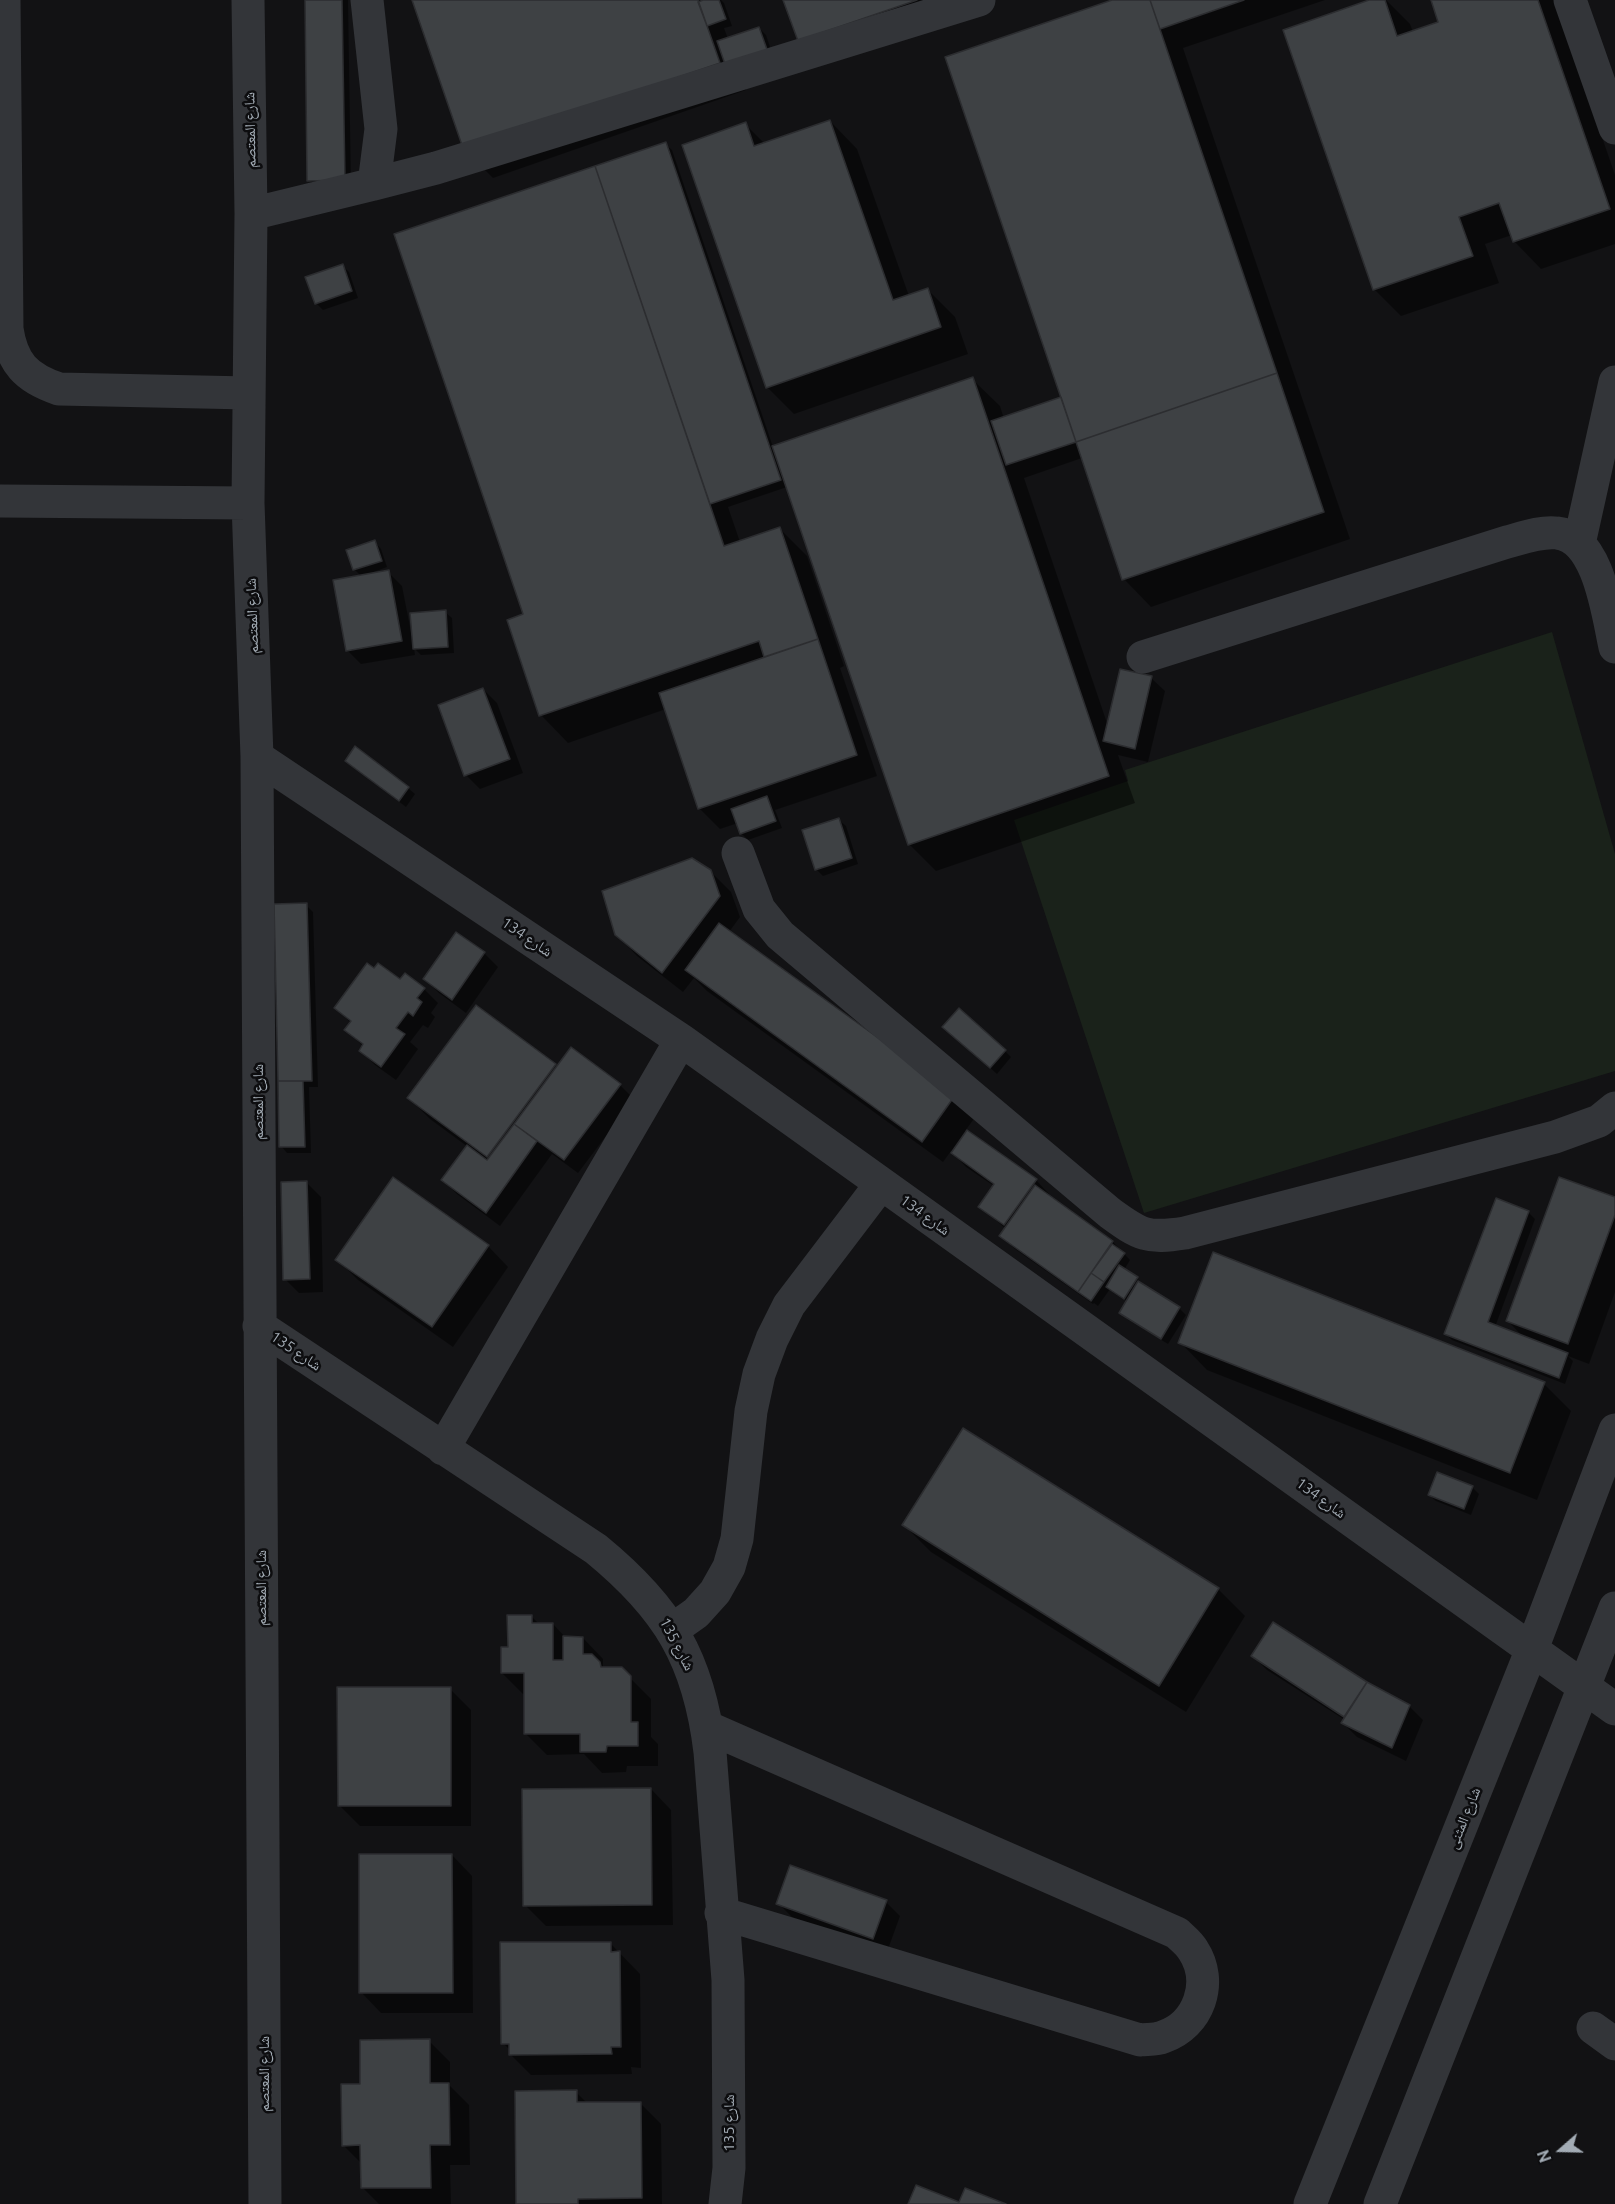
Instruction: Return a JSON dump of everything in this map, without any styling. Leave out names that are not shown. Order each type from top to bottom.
[{"type":"street","points":[[4,0],[7,329],[9,345],[16,360],[26,372],[41,383],[59,389],[249,393]]},
{"type":"street","name":"شارع المعتصم","points":[[248,0],[251,214],[248,503],[257,757],[265,2204]]},
{"type":"street","points":[[367,0],[381,129],[374,184]]},
{"type":"street","points":[[251,214],[436,168],[979,0]]},
{"type":"street","points":[[1570,0],[1615,128]]},
{"type":"street","points":[[1579,544],[1609,432],[1615,382]]},
{"type":"street","points":[[0,501],[248,503]]},
{"type":"street","points":[[1143,657],[1507,542],[1558,532],[1569,536],[1579,544],[1593,564],[1615,648]]},
{"type":"street","name":"شارع 134","points":[[257,757],[681,1040],[1615,1709]]},
{"type":"street","points":[[738,853],[759,909],[780,935],[1110,1213],[1130,1228],[1146,1236],[1185,1233],[1555,1137],[1599,1121],[1615,1108]]},
{"type":"street","points":[[443,1449],[681,1040]]},
{"type":"street","points":[[672,1630],[696,1613],[715,1592],[729,1567],[737,1539],[751,1412],[759,1374],[772,1339],[789,1305],[881,1184]]},
{"type":"street","name":"شارع 135","points":[[259,1326],[596,1549],[642,1590],[672,1630],[694,1678],[707,1727],[728,1980],[729,2168],[725,2204]]},
{"type":"street","name":"شارع المثنى","points":[[1310,2204],[1532,1649],[1615,1430]]},
{"type":"street","points":[[1380,2204],[1615,1608]]},
{"type":"street","points":[[707,1727],[1177,1933],[1193,1948],[1202,1969],[1203,1990],[1196,2012],[1181,2028],[1162,2038],[1140,2040],[721,1913]]},
{"type":"shaded area","points":[[1552,632],[1615,854],[1615,1071],[1144,1213],[1014,820],[1128,781],[1125,770]]},
{"type":"building","points":[[305,0],[342,0],[345,180],[307,181]]},
{"type":"building","points":[[412,0],[698,0],[720,63],[464,151]]},
{"type":"building","points":[[719,0],[726,19],[707,26],[698,2]]},
{"type":"building","points":[[783,0],[917,0],[798,41]]},
{"type":"building","points":[[1112,0],[1150,0],[1277,373],[1076,442],[945,57]]},
{"type":"building","points":[[1150,0],[1244,0],[1160,29]]},
{"type":"building","points":[[1369,0],[1385,0],[1397,36],[1438,22],[1431,0],[1538,0],[1610,209],[1513,242],[1499,203],[1459,217],[1473,256],[1373,290],[1283,30]]},
{"type":"building","points":[[759,27],[769,55],[727,70],[717,41]]},
{"type":"building","points":[[830,120],[893,300],[928,288],[941,327],[766,388],[682,145],[746,122],[754,146]]},
{"type":"building","points":[[666,142],[781,480],[710,504],[595,166]]},
{"type":"building","points":[[595,166],[724,546],[780,527],[818,639],[764,657],[759,641],[539,716],[507,620],[523,614],[394,234]]},
{"type":"building","points":[[343,264],[352,291],[315,304],[305,277]]},
{"type":"building","points":[[1277,373],[1324,512],[1122,580],[1076,442]]},
{"type":"building","points":[[973,377],[1109,776],[908,845],[772,446]]},
{"type":"building","points":[[1061,397],[1076,442],[1006,465],[991,421]]},
{"type":"building","points":[[375,540],[382,561],[353,570],[346,550]]},
{"type":"building","points":[[389,570],[402,641],[346,651],[333,580]]},
{"type":"building","points":[[446,610],[448,647],[413,649],[410,613]]},
{"type":"building","points":[[818,639],[857,755],[698,809],[659,693]]},
{"type":"building","points":[[1120,669],[1152,676],[1135,749],[1103,741]]},
{"type":"building","points":[[483,688],[510,759],[464,776],[438,705]]},
{"type":"building","points":[[355,746],[409,787],[399,801],[345,761]]},
{"type":"building","points":[[767,796],[776,821],[740,834],[731,809]]},
{"type":"building","points":[[839,818],[852,858],[815,870],[802,830]]},
{"type":"building","points":[[692,858],[711,870],[720,896],[662,973],[615,935],[602,891]]},
{"type":"building","points":[[307,903],[312,1081],[278,1081],[274,904]]},
{"type":"building","points":[[719,923],[956,1094],[922,1142],[685,970]]},
{"type":"building","points":[[456,932],[485,952],[452,1000],[423,979]]},
{"type":"building","points":[[367,963],[374,968],[378,963],[400,979],[405,973],[425,988],[417,998],[422,1002],[413,1016],[408,1012],[396,1028],[405,1034],[381,1067],[359,1051],[363,1044],[344,1030],[351,1021],[334,1008]]},
{"type":"building","points":[[476,1005],[556,1064],[487,1157],[407,1098]]},
{"type":"building","points":[[959,1008],[1006,1050],[990,1068],[942,1027]]},
{"type":"building","points":[[571,1047],[621,1084],[564,1160],[514,1124]]},
{"type":"building","points":[[278,1081],[303,1081],[305,1147],[279,1147]]},
{"type":"building","points":[[514,1124],[537,1141],[486,1213],[441,1180],[467,1145],[487,1160]]},
{"type":"building","points":[[967,1130],[1037,1179],[1004,1225],[978,1207],[994,1184],[951,1153]]},
{"type":"building","points":[[393,1177],[489,1245],[432,1327],[335,1260]]},
{"type":"building","points":[[1559,1177],[1615,1197],[1615,1215],[1568,1344],[1506,1321]]},
{"type":"building","points":[[307,1181],[310,1279],[283,1280],[281,1182]]},
{"type":"building","points":[[1035,1185],[1113,1241],[1078,1292],[999,1236]]},
{"type":"building","points":[[1496,1198],[1529,1211],[1488,1322],[1568,1353],[1559,1378],[1444,1334]]},
{"type":"building","points":[[1112,1244],[1125,1253],[1104,1282],[1091,1273]]},
{"type":"building","points":[[1213,1252],[1545,1382],[1510,1473],[1178,1343]]},
{"type":"building","points":[[1119,1265],[1138,1277],[1124,1299],[1106,1287]]},
{"type":"building","points":[[1091,1273],[1104,1282],[1091,1301],[1078,1292]]},
{"type":"building","points":[[1138,1281],[1180,1307],[1161,1339],[1119,1313]]},
{"type":"building","points":[[963,1428],[1219,1588],[1159,1686],[902,1525]]},
{"type":"building","points":[[1437,1472],[1473,1486],[1464,1509],[1428,1495]]},
{"type":"building","points":[[507,1615],[532,1615],[532,1623],[553,1623],[553,1660],[563,1660],[563,1636],[583,1637],[583,1654],[592,1654],[600,1662],[601,1667],[622,1667],[631,1676],[631,1722],[638,1722],[638,1746],[607,1746],[606,1752],[580,1752],[580,1734],[524,1734],[524,1673],[501,1673],[501,1647],[508,1647]]},
{"type":"building","points":[[1273,1622],[1367,1682],[1344,1717],[1251,1656]]},
{"type":"building","points":[[1367,1682],[1410,1705],[1392,1748],[1341,1723]]},
{"type":"building","points":[[337,1687],[451,1687],[451,1806],[338,1806]]},
{"type":"building","points":[[651,1788],[652,1905],[523,1906],[522,1789]]},
{"type":"building","points":[[359,1854],[452,1854],[453,1993],[359,1993]]},
{"type":"building","points":[[790,1865],[887,1900],[873,1939],[776,1904]]},
{"type":"building","points":[[500,1942],[611,1942],[611,1952],[620,1951],[621,2047],[611,2047],[612,2054],[509,2055],[509,2044],[501,2044]]},
{"type":"building","points":[[430,2039],[430,2083],[449,2083],[450,2145],[430,2145],[431,2188],[361,2188],[360,2145],[342,2146],[341,2084],[360,2084],[360,2040]]},
{"type":"building","points":[[577,2090],[577,2102],[641,2102],[642,2198],[578,2199],[578,2204],[516,2204],[515,2091]]},
{"type":"building","points":[[916,2185],[959,2202],[965,2188],[1006,2204],[908,2204]]}]
